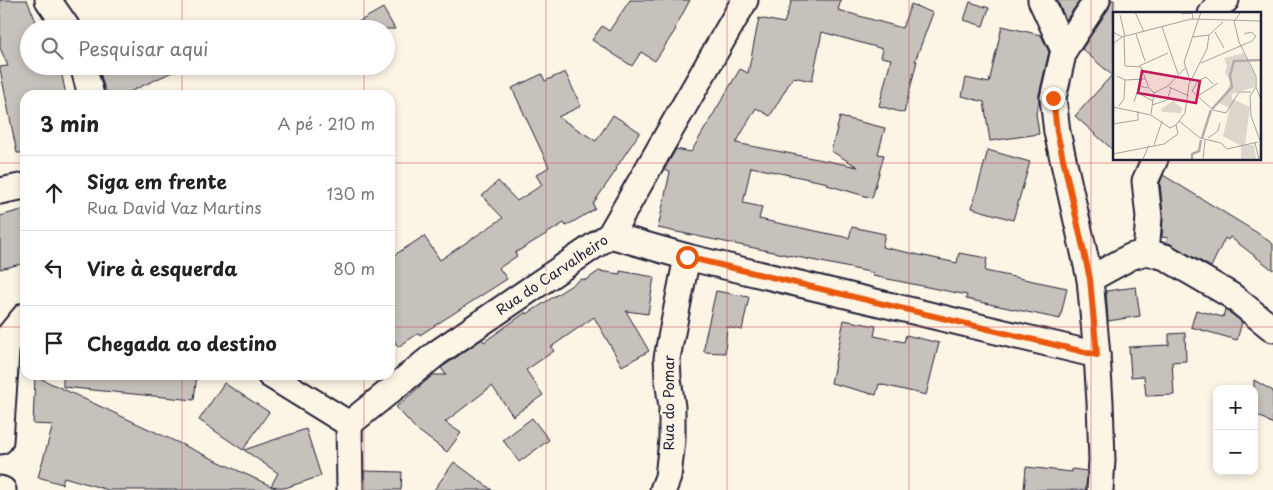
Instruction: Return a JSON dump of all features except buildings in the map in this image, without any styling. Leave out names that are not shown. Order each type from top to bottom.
[{"type":"street","points":[[48,0],[62,20]]},
{"type":"street","name":"Rua do Carvalheiro","points":[[350,424],[437,353],[610,235],[744,0]]},
{"type":"street","points":[[1041,0],[1064,50]]},
{"type":"street","points":[[1097,0],[1064,50],[1053,98],[1057,132],[1090,279],[1097,355],[1102,460],[1100,490]]},
{"type":"street","points":[[1212,12],[1226,0]]},
{"type":"street","points":[[85,75],[90,90]]},
{"type":"street","points":[[1146,252],[1149,217],[1145,181],[1155,160]]},
{"type":"street","points":[[0,191],[20,187]]},
{"type":"street","points":[[610,235],[687,257],[1097,355]]},
{"type":"street","points":[[1090,279],[1130,257],[1146,252],[1165,257],[1232,296],[1272,326]]},
{"type":"street","name":"Rua do Pomar","points":[[663,490],[668,477],[672,440],[672,407],[667,358],[687,257]]},
{"type":"street","points":[[0,440],[7,338],[20,322]]},
{"type":"street","points":[[278,380],[350,424],[350,490]]},
{"type":"route","points":[[687,257],[1097,355],[1090,279],[1057,132],[1053,98]]}]
